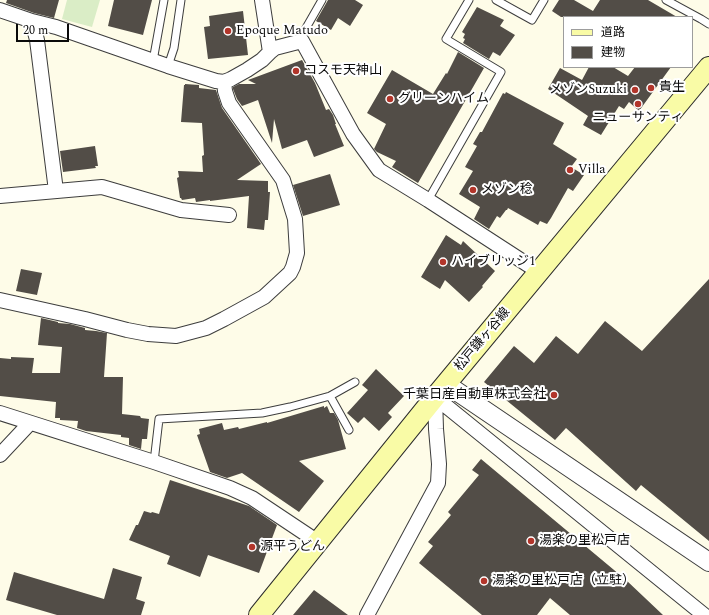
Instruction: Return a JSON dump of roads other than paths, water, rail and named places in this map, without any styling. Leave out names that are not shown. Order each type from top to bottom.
[{"type":"main road","name":"松戸鎌ヶ谷線","points":[[259,615],[441,391],[709,67]]},
{"type":"street","points":[[262,0],[270,52]]},
{"type":"street","points":[[0,10],[32,21],[56,27],[168,66],[216,81],[224,82],[262,60],[275,48],[302,41],[353,134],[379,170],[539,272]]},
{"type":"street","points":[[32,21],[37,40],[56,190]]},
{"type":"street","points":[[0,300],[127,330],[148,334],[176,336],[206,328],[224,320],[264,297],[290,272],[297,253],[296,226],[284,180],[229,103],[224,82]]},
{"type":"street","points":[[0,196],[102,186],[181,210],[229,215]]},
{"type":"street","points":[[441,391],[709,562]]},
{"type":"street","points":[[367,615],[438,483],[439,464],[436,429],[441,391]]},
{"type":"street","points":[[441,391],[704,615]]},
{"type":"street","points":[[0,413],[230,488],[252,498],[318,542]]},
{"type":"street","points":[[0,455],[30,423]]},
{"type":"lane","points":[[153,61],[164,0]]},
{"type":"lane","points":[[168,66],[174,48],[181,0]]},
{"type":"lane","points":[[302,41],[302,35],[322,0]]},
{"type":"lane","points":[[428,200],[501,72],[446,39],[469,0]]},
{"type":"lane","points":[[496,0],[532,20],[544,0]]},
{"type":"lane","points":[[666,0],[709,24]]},
{"type":"lane","points":[[154,462],[159,419],[262,413],[330,396],[355,382]]},
{"type":"lane","points":[[330,396],[350,430]]},
{"type":"place","name":"Epoque Matudo","points":[[228,31]]},
{"type":"place","name":"コスモ天神山","points":[[296,71]]},
{"type":"place","name":"貴生","points":[[651,88]]},
{"type":"place","name":"メゾンSuzuki","points":[[635,90]]},
{"type":"place","name":"グリーンハイム","points":[[390,99]]},
{"type":"place","name":"ニューサンティ","points":[[638,104]]},
{"type":"place","name":"Villa","points":[[570,170]]},
{"type":"place","name":"メゾン稔","points":[[473,190]]},
{"type":"place","name":"ハイブリッジ1","points":[[443,262]]},
{"type":"place","name":"千葉日産自動車株式会社","points":[[554,395]]},
{"type":"place","name":"湯楽の里松戸店","points":[[531,541]]},
{"type":"place","name":"源平うどん","points":[[252,547]]},
{"type":"place","name":"湯楽の里松戸店（立駐）","points":[[484,581]]}]
